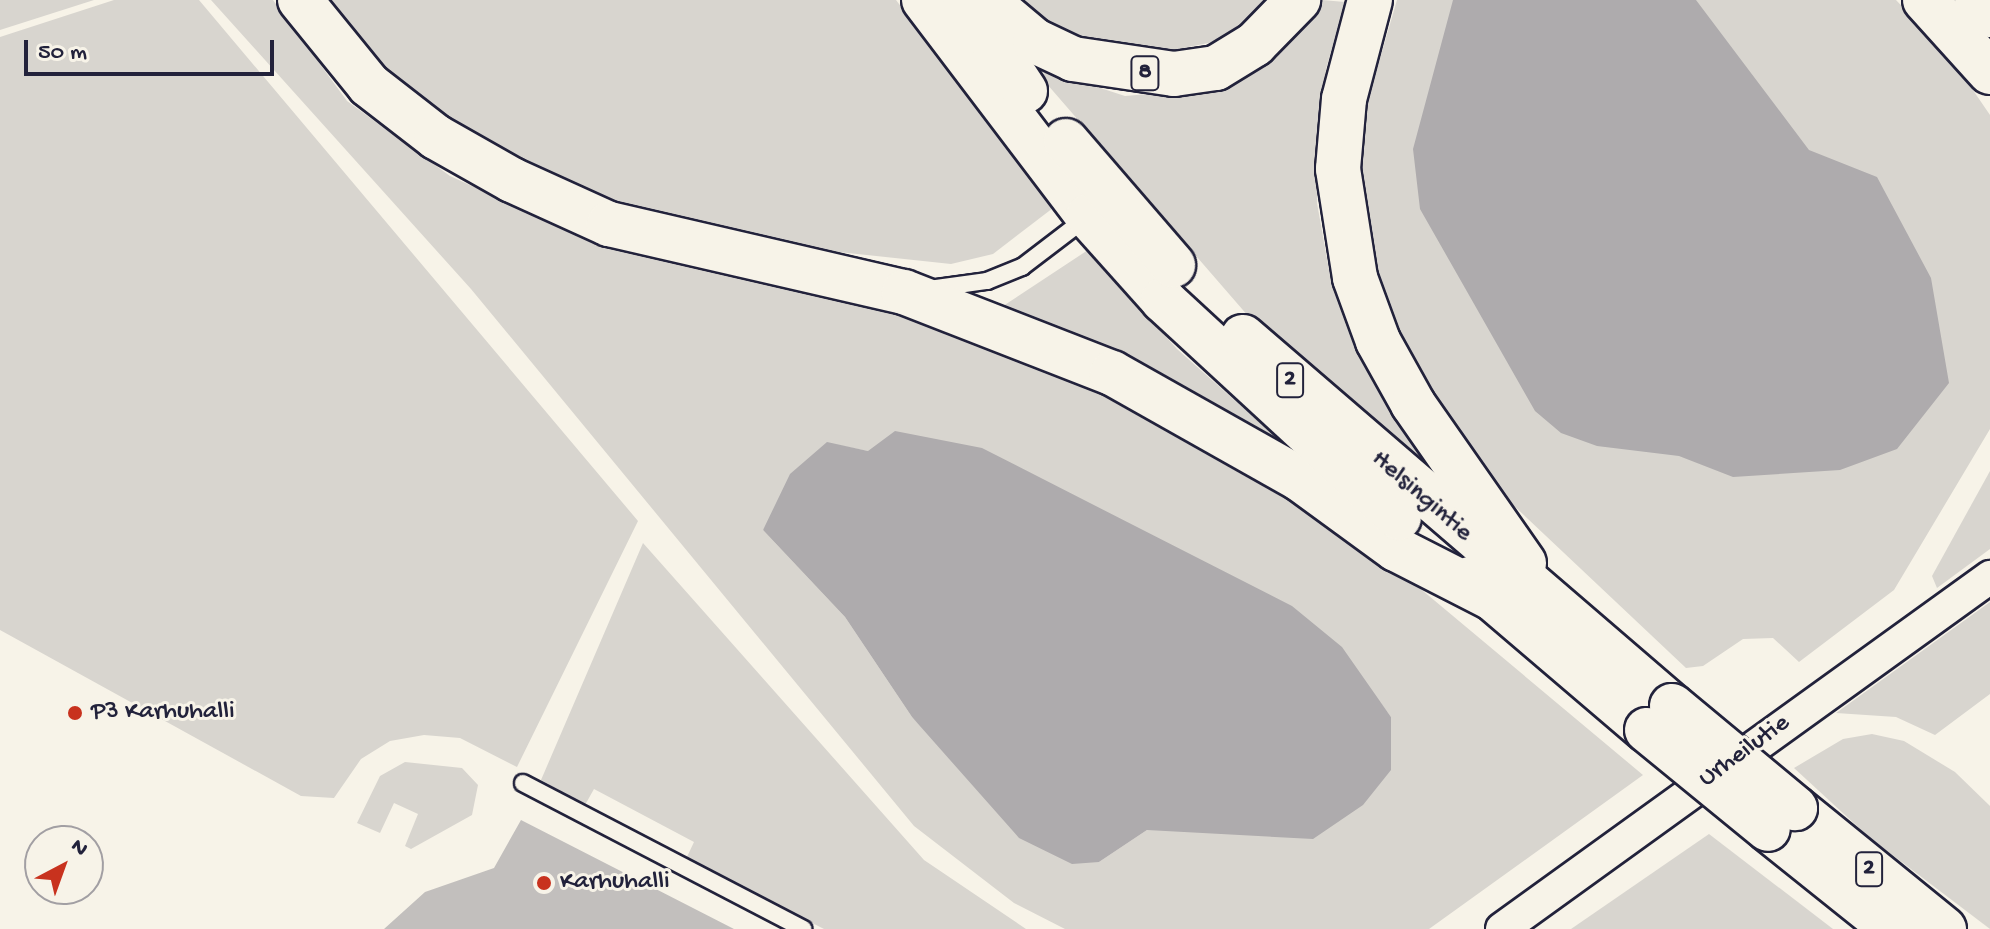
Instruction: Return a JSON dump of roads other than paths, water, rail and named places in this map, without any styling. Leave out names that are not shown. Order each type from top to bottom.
[{"type":"main road","points":[[300,0],[369,85],[436,137],[512,180],[609,224],[904,292],[1006,329],[1181,409],[1300,479],[1396,549],[1492,598]]},
{"type":"main road","name":"Helsingintie","points":[[924,0],[1100,206],[1240,377],[1492,598],[1659,718],[1782,819],[1944,929]]},
{"type":"main road","name":"Helsingintie","points":[[965,0],[1100,206],[1257,351],[1560,613],[1659,718]]},
{"type":"main road","name":"8","points":[[986,0],[1035,41],[1073,59],[1174,74],[1216,68],[1255,44],[1298,0]]},
{"type":"main road","points":[[1370,0],[1344,99],[1338,169],[1355,278],[1378,341],[1413,404],[1560,613]]},
{"type":"main road","points":[[1925,0],[1990,72]]},
{"type":"main road","points":[[1977,0],[1990,15]]},
{"type":"main road","name":"Helsingintie","points":[[1782,819],[1893,929]]},
{"type":"street","name":"Urheilutie","points":[[1502,929],[1990,577]]},
{"type":"lane","points":[[904,292],[987,281],[1022,267],[1100,206]]},
{"type":"lane","points":[[523,783],[803,929]]},
{"type":"place","name":"P3 Karhuhalli","points":[[75,713]]},
{"type":"place","name":"Karhuhalli","points":[[544,883]]}]
